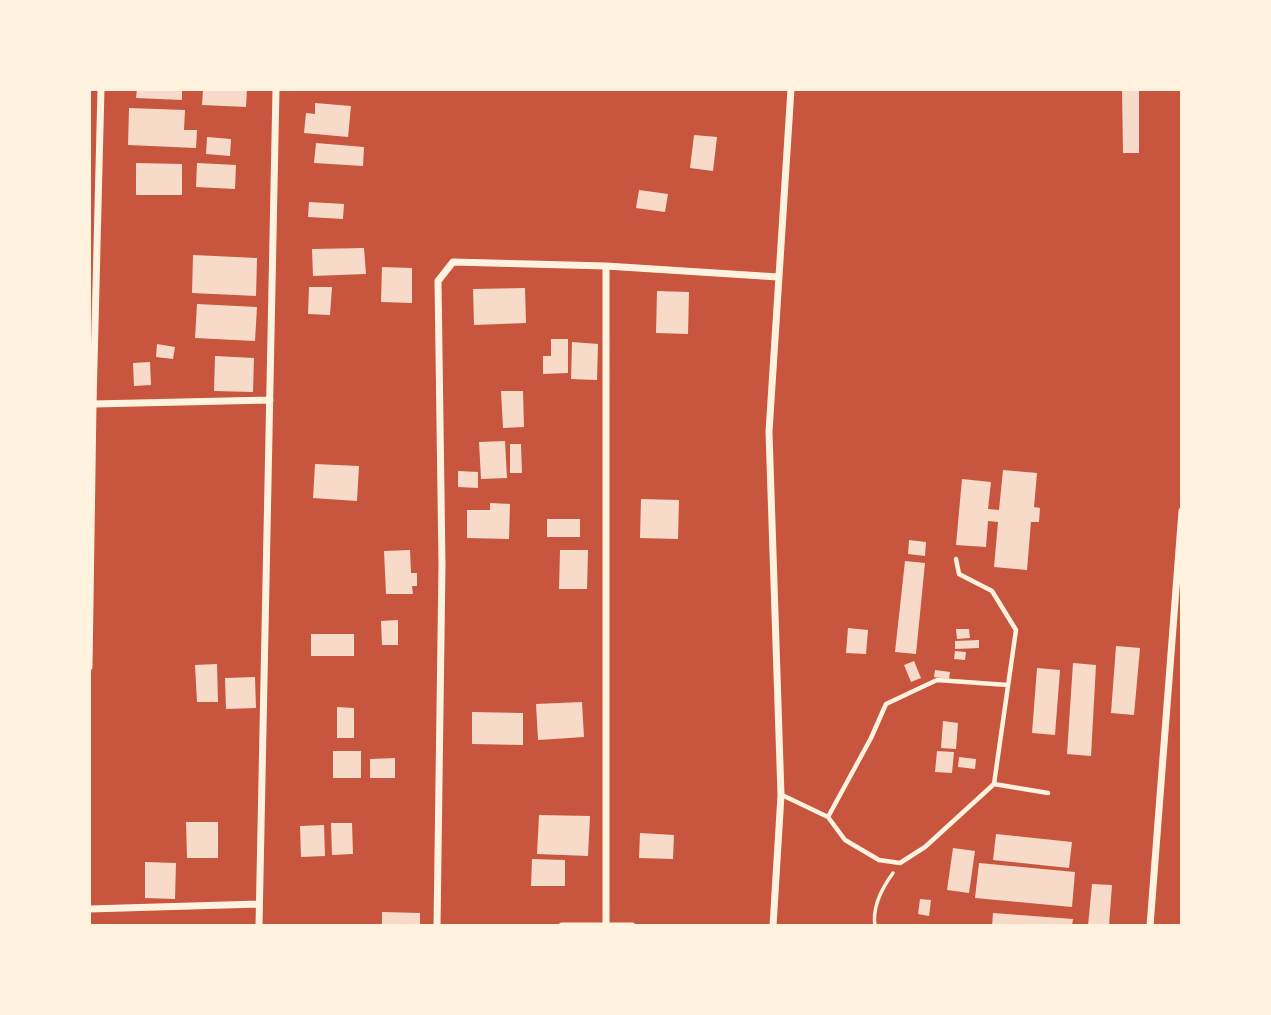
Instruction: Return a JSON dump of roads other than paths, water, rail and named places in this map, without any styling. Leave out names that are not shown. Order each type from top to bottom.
[{"type":"street","points":[[89,667],[101,89]]},
{"type":"street","points":[[259,926],[276,89]]},
{"type":"street","points":[[773,926],[781,795],[769,432],[791,89]]},
{"type":"street","points":[[437,926],[442,565],[438,281],[453,262],[606,266],[778,277]]},
{"type":"street","points":[[606,266],[606,925]]},
{"type":"street","points":[[93,404],[270,400]]},
{"type":"street","points":[[1150,926],[1182,511]]},
{"type":"street","points":[[89,909],[260,904]]},
{"type":"street","points":[[562,926],[632,926]]},
{"type":"lane","points":[[781,795],[828,817],[845,840],[880,860],[900,863],[925,847],[994,784],[1016,630],[992,591],[959,573],[956,559]]},
{"type":"lane","points":[[828,817],[872,738],[886,704],[937,680],[1008,685]]},
{"type":"lane","points":[[994,784],[1048,793]]}]
